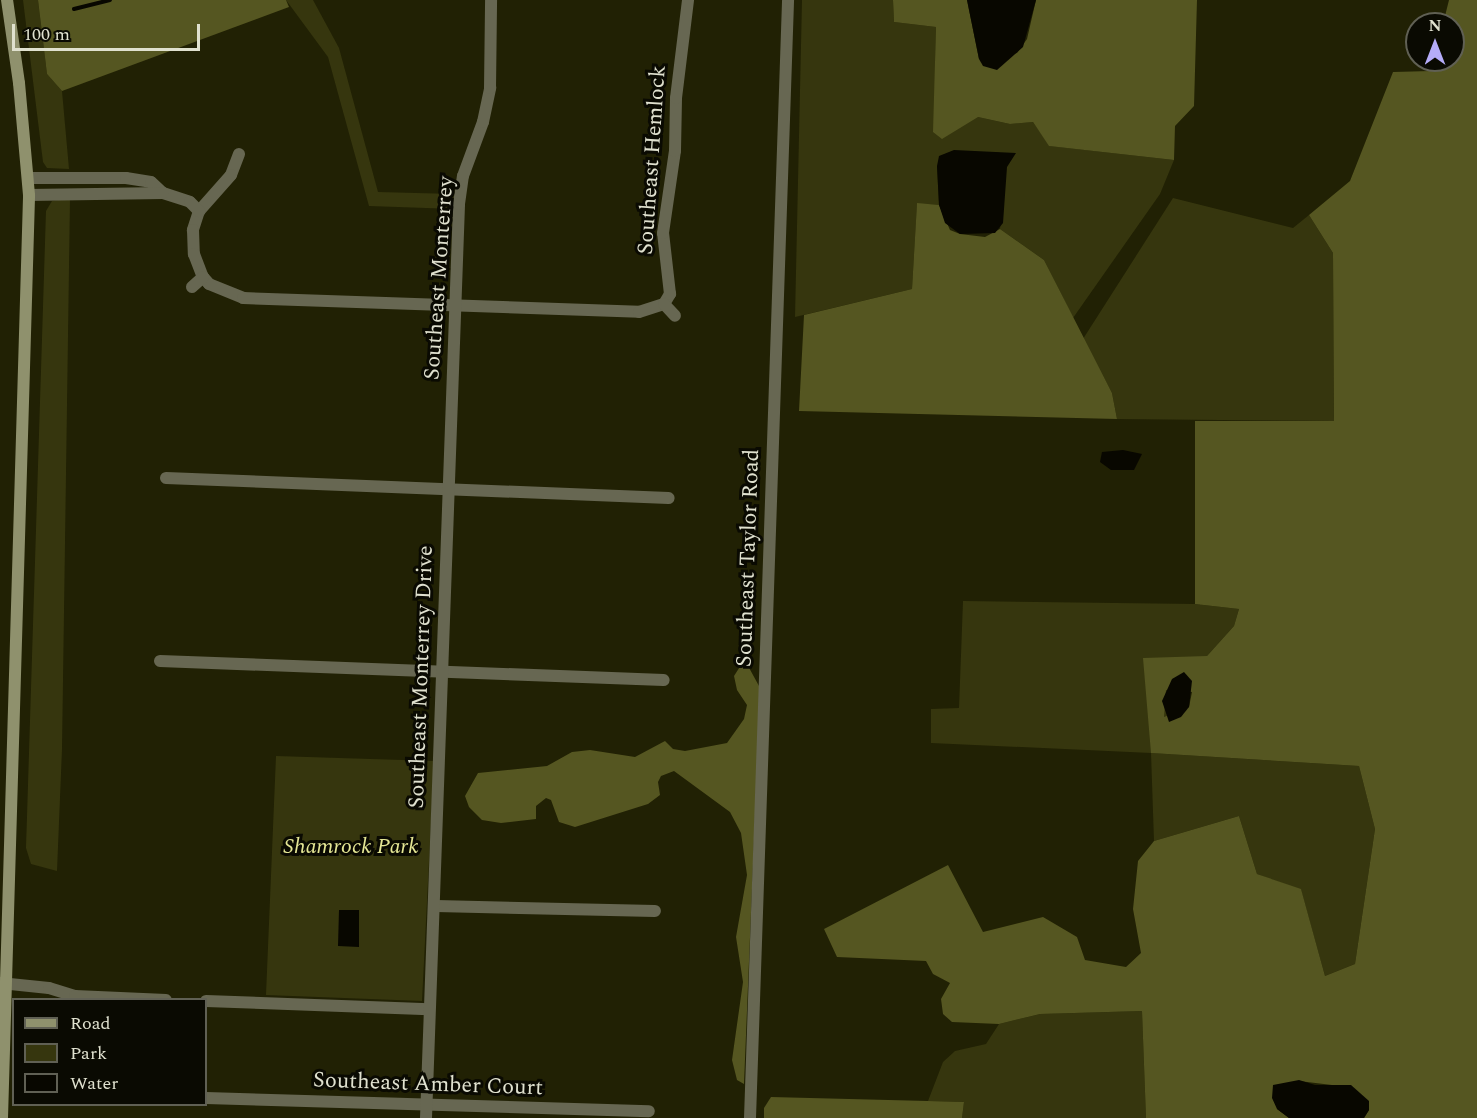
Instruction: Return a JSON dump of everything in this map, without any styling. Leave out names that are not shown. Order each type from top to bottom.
[{"type":"main road","points":[[2,1118],[6,1003],[3,982],[28,195],[28,178],[7,0]]},
{"type":"street","name":"Southeast Monterrey","points":[[448,490],[463,176],[483,122],[490,88],[491,0]]},
{"type":"street","name":"Southeast Hemlock","points":[[664,304],[670,294],[663,233],[675,151],[676,98],[688,0]]},
{"type":"street","name":"Southeast Taylor Road","points":[[750,1118],[788,0]]},
{"type":"street","points":[[239,154],[231,175],[199,211],[193,230],[194,254],[202,277],[218,289],[243,298],[456,303],[639,312],[664,304],[675,316]]},
{"type":"street","points":[[28,178],[126,178],[151,182],[163,193]]},
{"type":"street","points":[[28,195],[163,193],[189,202],[199,211]]},
{"type":"street","points":[[192,287],[202,277]]},
{"type":"street","points":[[166,478],[669,498]]},
{"type":"street","name":"Southeast Monterrey Drive","points":[[426,1118],[429,1009],[436,906],[448,490]]},
{"type":"street","points":[[160,661],[664,680]]},
{"type":"street","points":[[436,906],[655,911]]},
{"type":"street","points":[[3,982],[69,998]]},
{"type":"street","points":[[207,1001],[429,1009]]},
{"type":"street","name":"Southeast Amber Court","points":[[207,1098],[649,1111]]},
{"type":"green space","points":[[23,0],[38,0],[47,74],[62,91],[69,169],[47,168],[43,162]]},
{"type":"green space","points":[[286,0],[313,0],[339,48],[378,192],[454,194],[455,209],[369,206],[328,57]]},
{"type":"green space","points":[[802,0],[893,0],[894,22],[936,27],[935,75],[978,117],[1010,124],[1033,122],[1050,146],[1174,160],[1160,194],[1073,318],[1044,260],[1000,229],[1007,154],[994,152],[937,166],[939,205],[917,204],[912,289],[795,317]]},
{"type":"green space","points":[[70,198],[62,749],[57,871],[31,864],[26,848],[46,211],[52,201]]},
{"type":"green space","points":[[1173,198],[1293,228],[1309,215],[1333,253],[1334,421],[1117,419],[1112,393],[1083,339]]},
{"type":"green space","points":[[963,601],[1195,604],[1239,609],[1234,626],[1207,656],[1151,753],[931,743],[931,709],[959,708]]},
{"type":"green space","points":[[1151,753],[1359,766],[1375,829],[1355,964],[1325,976],[1301,890],[1257,874],[1239,816],[1154,841]]},
{"type":"green space","name":"Shamrock Park","points":[[276,756],[434,761],[422,1001],[266,995]]},
{"type":"green space","points":[[1142,1011],[1146,1118],[962,1118],[964,1102],[928,1101],[943,1062],[955,1051],[986,1044],[999,1024],[1040,1014]]},
{"type":"shaded area","points":[[38,0],[286,0],[289,7],[62,91],[47,74]]},
{"type":"shaded area","points":[[893,0],[967,0],[979,59],[1017,53],[1027,39],[1036,0],[1197,0],[1194,106],[1175,126],[1174,160],[1049,146],[1033,122],[1010,124],[978,117],[942,139],[933,132],[936,27],[894,22]]},
{"type":"shaded area","points":[[1449,0],[1477,0],[1477,1118],[1364,1118],[1369,1110],[1332,1085],[1299,1081],[1277,1109],[1289,1118],[1146,1118],[1142,1011],[1040,1014],[999,1024],[952,1022],[943,1014],[941,999],[950,983],[933,974],[926,961],[837,957],[824,929],[948,865],[983,932],[1043,917],[1077,937],[1085,960],[1126,967],[1141,953],[1133,909],[1138,861],[1154,841],[1239,816],[1257,874],[1301,889],[1325,976],[1355,964],[1375,829],[1359,766],[1151,753],[1143,658],[1207,656],[1234,626],[1239,609],[1195,604],[1195,421],[1334,421],[1333,253],[1309,215],[1350,181],[1393,72],[1465,72],[1465,12],[1446,12]],"holes":[[[1166,690],[1192,692],[1189,707],[1164,717]]]},
{"type":"shaded area","points":[[917,203],[939,205],[950,230],[960,234],[985,237],[1000,229],[1044,260],[1112,393],[1117,419],[799,411],[804,315],[912,289]]},
{"type":"shaded area","points":[[747,664],[759,686],[759,717],[744,1084],[737,1080],[732,1060],[743,982],[736,937],[747,875],[741,833],[730,812],[674,771],[661,776],[658,782],[660,795],[648,804],[575,827],[559,822],[551,800],[546,798],[536,806],[536,819],[501,823],[482,820],[469,807],[465,796],[478,773],[547,766],[572,752],[590,750],[635,757],[665,741],[673,749],[685,751],[727,743],[744,719],[747,705],[737,690],[734,676],[741,665]]},
{"type":"shaded area","points":[[771,1097],[964,1102],[962,1118],[764,1118],[764,1108]]},
{"type":"water","points":[[967,0],[1036,0],[1023,47],[997,70],[983,66],[979,59]]},
{"type":"water","points":[[954,150],[1016,153],[1007,167],[1003,223],[995,233],[960,234],[945,223],[939,205],[937,166],[939,156]]},
{"type":"water","points":[[1123,450],[1142,454],[1134,470],[1111,470],[1100,462],[1102,452]]},
{"type":"water","points":[[1184,672],[1192,681],[1189,707],[1181,717],[1169,722],[1162,701],[1172,679]]},
{"type":"water","points":[[339,910],[359,910],[359,947],[338,946]]},
{"type":"water","points":[[1299,1080],[1315,1085],[1351,1085],[1369,1101],[1369,1110],[1364,1118],[1289,1118],[1277,1109],[1272,1098],[1273,1085]]},
{"type":"waterway","points":[[74,9],[110,0]]}]
